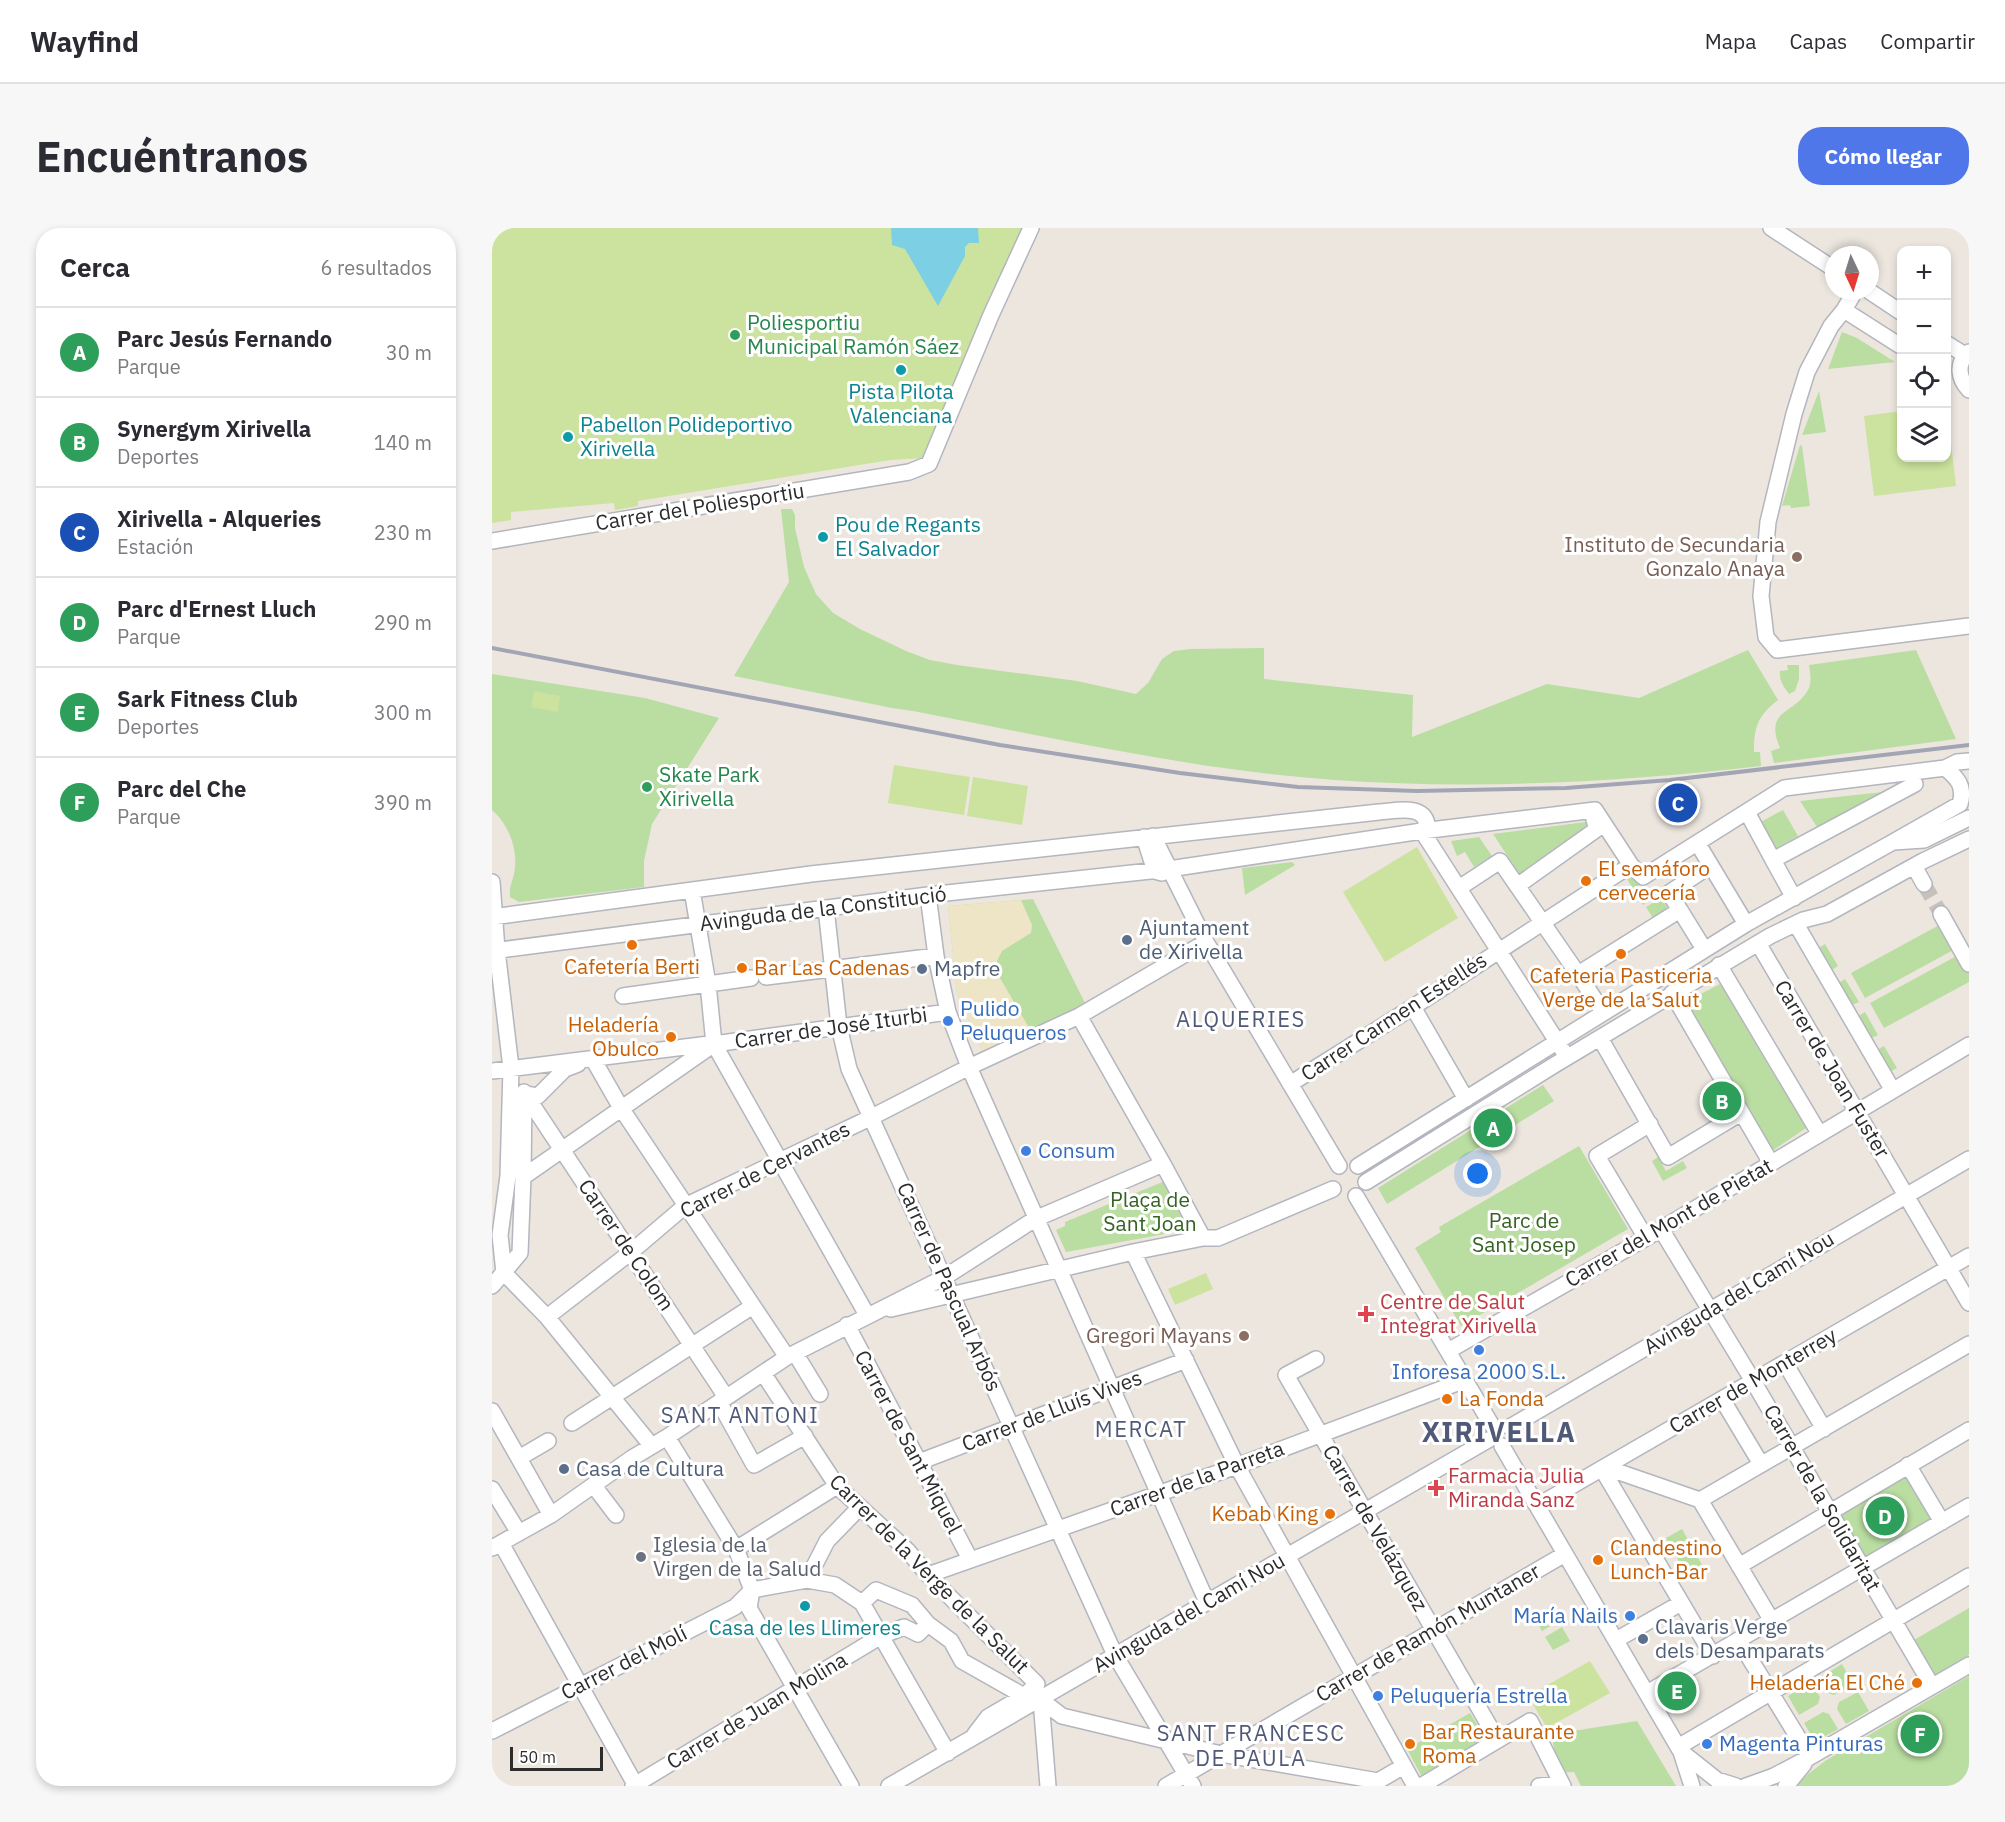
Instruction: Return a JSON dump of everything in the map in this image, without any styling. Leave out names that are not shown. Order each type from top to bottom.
[{"type":"street","name":"Carrer del Poliesportiu","points":[[492,541],[909,472],[929,464],[1030,228]]},
{"type":"street","points":[[1771,228],[1825,262]]},
{"type":"street","points":[[1879,298],[1897,310]]},
{"type":"street","points":[[1850,300],[1831,326],[1807,372],[1777,482],[1768,522],[1761,596],[1766,637],[1777,650],[1969,626]]},
{"type":"street","points":[[1844,310],[1897,344]]},
{"type":"street","points":[[1951,345],[1967,353],[1960,368],[1960,377],[1969,390]]},
{"type":"street","points":[[1951,379],[1969,390]]},
{"type":"street","points":[[1631,864],[1643,877],[1784,788],[1945,768],[1957,762],[1969,761]]},
{"type":"street","points":[[1358,1166],[1704,949],[1960,804],[1963,795],[1961,785],[1957,777],[1945,768]]},
{"type":"street","points":[[1773,860],[1915,784]]},
{"type":"street","name":"Avinguda de la Constitució","points":[[495,950],[928,895],[1162,870],[1422,831],[1595,810],[1631,864]]},
{"type":"street","name":"Avinguda de la Constitució","points":[[494,916],[811,874],[1379,812],[1417,811],[1427,820],[1422,831]]},
{"type":"street","points":[[1379,812],[1386,837]]},
{"type":"street","points":[[1747,812],[1794,898]]},
{"type":"street","points":[[1517,886],[1598,829],[1594,820]]},
{"type":"street","points":[[1893,842],[1924,840],[1963,822]]},
{"type":"street","points":[[1919,864],[1963,822]]},
{"type":"street","points":[[1422,831],[1567,1057]]},
{"type":"street","points":[[1148,836],[1162,870],[1159,871],[1165,876],[1179,902],[1194,920],[1339,1166]]},
{"type":"street","points":[[1365,1182],[1719,965],[1796,924],[1827,914],[1969,839]]},
{"type":"street","points":[[1698,844],[1758,943]]},
{"type":"street","points":[[1458,888],[1500,861],[1603,1012]]},
{"type":"street","name":"Carrer Carmen Estellés","points":[[1290,1084],[1631,864]]},
{"type":"street","points":[[1919,864],[1924,884]]},
{"type":"street","points":[[1192,866],[1188,876],[1188,891],[1194,920]]},
{"type":"street","points":[[1702,871],[1669,892],[1704,949]]},
{"type":"street","points":[[492,882],[499,1016],[511,1068],[508,1176],[496,1233],[504,1273],[547,1317],[651,1445]]},
{"type":"street","points":[[693,890],[708,984],[714,1044],[867,1315]]},
{"type":"street","points":[[928,895],[936,956],[948,1012],[969,1067],[1207,1602]]},
{"type":"street","name":"Carrer de Pascual Arbós","points":[[826,908],[839,1026],[849,1069],[1115,1655],[1190,1780]]},
{"type":"street","points":[[1578,974],[1680,910]]},
{"type":"street","points":[[1941,914],[1969,964]]},
{"type":"street","points":[[1746,924],[1758,943]]},
{"type":"street","points":[[1796,924],[1892,1089]]},
{"type":"street","name":"Carrer de Cervantes","points":[[547,1317],[631,1252],[685,1206],[872,1117],[969,1067],[1079,1016],[1206,942]]},
{"type":"street","name":"Carrer de Joan Fuster","points":[[1758,943],[1969,1303]]},
{"type":"street","points":[[623,996],[936,956]]},
{"type":"street","points":[[1719,965],[1820,1133]]},
{"type":"street","points":[[1672,993],[1771,1163]]},
{"type":"street","points":[[1413,1006],[1466,1099]]},
{"type":"street","name":"Carrer de José Iturbi","points":[[593,1059],[948,1012]]},
{"type":"street","points":[[1079,1016],[1203,1238]]},
{"type":"street","points":[[1600,1038],[1668,1158],[1741,1113]]},
{"type":"street","name":"Carrer de José Iturbi","points":[[523,1177],[714,1044]]},
{"type":"street","name":"Carrer del Mont de Pietat","points":[[1448,1351],[1646,1238],[1969,1045]]},
{"type":"street","points":[[492,1071],[593,1059]]},
{"type":"street","points":[[492,1286],[520,1253],[525,1094],[538,1096],[568,1066],[593,1059]]},
{"type":"street","points":[[593,1059],[621,1108],[685,1206],[753,1306],[820,1394]]},
{"type":"street","name":"Carrer de Colom","points":[[511,1068],[525,1094],[692,1345],[723,1399],[754,1465],[805,1436]]},
{"type":"street","points":[[1646,1238],[1597,1156],[1650,1124]]},
{"type":"street","name":"Avinguda del Camí Nou","points":[[1510,1427],[1969,1159]]},
{"type":"street","points":[[1349,1163],[1358,1166],[1364,1173],[1365,1182],[1363,1189],[1356,1196],[1346,1197],[1333,1189],[1331,1179],[1339,1166],[1349,1163]]},
{"type":"street","points":[[635,1785],[580,1685],[497,1546],[551,1515],[651,1445],[667,1437],[791,1355],[945,1277],[1035,1219],[1163,1164]]},
{"type":"street","points":[[867,1315],[1132,1252],[1203,1238],[1218,1238],[1333,1189]]},
{"type":"street","points":[[1356,1196],[1491,1424]]},
{"type":"street","name":"Carrer de la Solidaritat","points":[[1661,1228],[1932,1686]]},
{"type":"street","points":[[1132,1252],[1237,1466],[1415,1786]]},
{"type":"street","name":"Carrer de Monterrey","points":[[1537,1506],[1969,1256]]},
{"type":"street","points":[[572,1423],[753,1306]]},
{"type":"street","name":"Carrer de Sant Miquel","points":[[847,1325],[970,1559]]},
{"type":"street","points":[[1700,1500],[1969,1344]]},
{"type":"street","name":"Carrer de Velázquez","points":[[1316,1359],[1286,1375],[1494,1734],[1493,1742]]},
{"type":"street","name":"Carrer de Lluís Vives","points":[[919,1462],[1186,1360]]},
{"type":"street","points":[[1785,1363],[1824,1429]]},
{"type":"street","name":"Carrer de la Verge de la Salut","points":[[763,1373],[837,1486],[908,1551],[928,1575],[1037,1684],[1024,1696]]},
{"type":"street","name":"Carrer de la Parreta","points":[[928,1575],[1237,1466],[1465,1380]]},
{"type":"street","points":[[1722,1399],[1761,1464]]},
{"type":"street","points":[[494,1418],[551,1515]]},
{"type":"street","points":[[1495,1443],[1510,1441],[1512,1437],[1510,1427],[1503,1421],[1491,1424],[1487,1431],[1495,1443],[1537,1506],[1680,1750],[1692,1786]]},
{"type":"street","points":[[1739,1566],[1969,1430]]},
{"type":"street","points":[[667,1437],[736,1549],[752,1590],[749,1608],[851,1786]]},
{"type":"street","points":[[519,1458],[548,1441]]},
{"type":"street","name":"Avinguda del Camí Nou","points":[[889,1786],[948,1754],[1364,1511],[1495,1443]]},
{"type":"street","points":[[1908,1465],[1942,1522]]},
{"type":"street","points":[[1602,1469],[1616,1471],[1700,1500],[1772,1621]]},
{"type":"street","points":[[1602,1469],[1713,1656]]},
{"type":"street","points":[[594,1485],[616,1515]]},
{"type":"street","points":[[736,1549],[837,1486]]},
{"type":"street","points":[[492,1489],[519,1533]]},
{"type":"street","points":[[807,1580],[827,1541],[860,1507]]},
{"type":"street","points":[[1647,1693],[1942,1522],[1967,1511]]},
{"type":"street","name":"Carrer de Ramón Muntaner","points":[[1166,1786],[1190,1780],[1221,1754],[1565,1554]]},
{"type":"street","points":[[1680,1750],[1771,1693],[1969,1576]]},
{"type":"street","points":[[752,1590],[807,1580],[835,1585],[861,1603],[948,1754]]},
{"type":"street","name":"Carrer del Molí","points":[[492,1731],[735,1607],[752,1590]]},
{"type":"street","points":[[861,1603],[876,1590],[912,1605],[928,1624],[951,1641],[962,1661],[1024,1696]]},
{"type":"street","points":[[1616,1640],[1681,1603]]},
{"type":"street","name":"Carrer de Juan Molina","points":[[635,1785],[880,1636],[904,1627],[918,1634],[928,1624]]},
{"type":"street","points":[[1739,1641],[1810,1757]]},
{"type":"street","points":[[1746,1786],[1774,1776],[1810,1757],[1969,1665]]},
{"type":"street","points":[[970,1741],[988,1717],[1024,1696]]},
{"type":"street","points":[[1041,1700],[1062,1716],[1221,1754],[1378,1781],[1404,1766]]},
{"type":"street","points":[[1041,1700],[1048,1786]]},
{"type":"street","points":[[1420,1786],[1530,1721],[1563,1785],[1539,1786]]},
{"type":"street","points":[[1680,1750],[1717,1780],[1740,1786]]},
{"type":"street","points":[[1786,1786],[1810,1757]]},
{"type":"green space","name":"Poliesportiu Municipal Ramón Sáez","points":[[492,228],[1023,228],[926,458],[890,460],[638,501],[638,506],[615,510],[614,503],[511,512],[511,520],[492,523]]},
{"type":"green space","points":[[1842,332],[1857,338],[1895,362],[1828,369]]},
{"type":"green space","points":[[1819,391],[1826,432],[1802,435]]},
{"type":"green space","points":[[1897,412],[1897,462],[1951,462],[1951,443],[1956,486],[1874,496],[1864,416]]},
{"type":"green space","points":[[1800,445],[1802,446],[1810,506],[1791,508],[1790,505],[1782,506]]},
{"type":"green space","points":[[781,509],[792,509],[795,515],[795,528],[804,567],[816,594],[833,613],[860,629],[930,660],[1077,681],[1136,694],[1148,683],[1162,659],[1174,651],[1264,648],[1264,679],[1413,695],[1412,737],[1547,684],[1639,698],[1748,650],[1778,700],[1761,717],[1756,729],[1754,752],[1760,752],[1761,766],[1602,780],[1495,784],[1335,780],[1229,769],[1123,752],[892,708],[734,676],[789,582]]},
{"type":"green space","points":[[1916,650],[1956,739],[1774,763],[1771,751],[1780,748],[1776,735],[1778,719],[1803,697],[1809,688],[1811,679],[1809,665]]},
{"type":"green space","points":[[1787,665],[1799,665],[1799,679],[1795,691],[1789,694],[1782,684],[1780,675],[1780,671],[1788,670]]},
{"type":"green space","points":[[492,674],[645,698],[719,718],[652,824],[644,861],[644,887],[519,902],[510,897],[515,866],[514,848],[508,831],[492,810]]},
{"type":"green space","points":[[534,691],[560,696],[558,712],[531,707]]},
{"type":"green space","points":[[894,765],[970,777],[964,815],[888,803]]},
{"type":"green space","points":[[973,777],[1028,786],[1022,825],[967,816]]},
{"type":"green space","points":[[1883,792],[1817,827],[1800,801]]},
{"type":"green space","points":[[1783,810],[1798,836],[1771,851],[1757,824]]},
{"type":"green space","points":[[1590,823],[1520,875],[1493,834]]},
{"type":"green space","points":[[1479,837],[1492,856],[1474,867],[1465,852],[1457,856],[1451,841]]},
{"type":"green space","points":[[1417,847],[1458,918],[1385,962],[1343,892]]},
{"type":"green space","points":[[1292,862],[1295,865],[1245,895],[1242,868]]},
{"type":"green space","points":[[1633,876],[1645,895],[1656,888],[1660,894],[1643,905],[1627,879]]},
{"type":"green space","points":[[1661,898],[1669,911],[1654,920],[1646,907]]},
{"type":"green space","points":[[1033,899],[1086,1005],[983,1053],[957,994],[948,906]]},
{"type":"green space","points":[[1943,923],[1957,948],[1865,998],[1851,973]]},
{"type":"green space","points":[[1825,944],[1838,966],[1830,971],[1817,949]]},
{"type":"green space","points":[[1962,953],[1969,966],[1969,982],[1884,1028],[1870,1003]]},
{"type":"green space","points":[[1845,979],[1859,1002],[1850,1006],[1837,984]]},
{"type":"green space","points":[[1720,984],[1806,1128],[1772,1151],[1687,1001]]},
{"type":"green space","points":[[1865,1012],[1878,1035],[1870,1039],[1857,1017]]},
{"type":"green space","points":[[1884,1046],[1897,1068],[1888,1073],[1875,1051]]},
{"type":"green space","points":[[1543,1085],[1554,1101],[1387,1204],[1378,1188]]},
{"type":"green space","name":"Parc de Sant Josep","points":[[1579,1146],[1628,1229],[1461,1326],[1415,1248],[1441,1232],[1439,1227]]},
{"type":"green space","points":[[1658,1157],[1666,1171],[1683,1161],[1687,1168],[1663,1181],[1652,1161]]},
{"type":"green space","name":"Plaça de Sant Joan","points":[[1165,1181],[1187,1230],[1066,1252],[1056,1230],[1065,1226],[1065,1222]]},
{"type":"green space","points":[[1206,1273],[1213,1289],[1175,1305],[1168,1289]]},
{"type":"green space","points":[[1905,1473],[1933,1520],[1866,1559],[1838,1513]]},
{"type":"green space","points":[[1682,1529],[1706,1572],[1690,1581],[1666,1538]]},
{"type":"green space","points":[[1550,1607],[1559,1621],[1542,1631],[1534,1617]]},
{"type":"green space","points":[[1969,1608],[1969,1655],[1948,1667],[1950,1671],[1935,1677],[1914,1640]]},
{"type":"green space","points":[[1562,1627],[1570,1641],[1553,1650],[1545,1637]]},
{"type":"green space","points":[[1590,1661],[1610,1693],[1547,1728],[1528,1696]]},
{"type":"green space","points":[[1842,1664],[1853,1684],[1834,1695],[1828,1693],[1819,1678]]},
{"type":"green space","points":[[1969,1676],[1969,1786],[1796,1786],[1825,1761]]},
{"type":"green space","points":[[1811,1682],[1820,1697],[1818,1704],[1799,1715],[1788,1696]]},
{"type":"green space","points":[[1858,1692],[1869,1711],[1846,1724],[1837,1709],[1839,1702]]},
{"type":"green space","points":[[1823,1712],[1829,1714],[1838,1729],[1815,1742],[1804,1723]]},
{"type":"green space","points":[[1470,1713],[1486,1739],[1422,1777],[1407,1749]]},
{"type":"green space","points":[[1637,1721],[1676,1786],[1581,1786],[1574,1772],[1557,1773],[1553,1742],[1547,1735]]},
{"type":"sand","points":[[1021,900],[1032,925],[1031,933],[1002,951],[997,961],[997,973],[1031,1031],[983,1053],[957,994],[948,906]]},
{"type":"water","points":[[891,228],[978,228],[979,243],[969,243],[965,247],[965,256],[938,306],[905,249],[892,245]]},
{"type":"tunnel","points":[[1924,884],[1941,914]]},
{"type":"railway","points":[[492,648],[1000,745],[1180,773],[1298,787],[1417,791],[1566,788],[1670,780],[1969,745]]},
{"type":"place","name":"Poliesportiu Municipal Ramón Sáez","points":[[735,335]]},
{"type":"place","name":"Pista Pilota Valenciana","points":[[901,370]]},
{"type":"place","name":"Pabellon Polideportivo Xirivella","points":[[568,437]]},
{"type":"place","name":"Pou de Regants El Salvador","points":[[823,537]]},
{"type":"place","name":"Instituto de Secundaria Gonzalo Anaya","points":[[1797,557]]},
{"type":"place","name":"Skate Park Xirivella","points":[[647,787]]},
{"type":"place","name":"Xirivella - Alqueries","points":[[1678,803]]},
{"type":"place","name":"El semáforo cervecería","points":[[1586,881]]},
{"type":"place","name":"Ajuntament de Xirivella","points":[[1127,940]]},
{"type":"place","name":"Cafetería Berti","points":[[632,945]]},
{"type":"place","name":"Cafeteria Pasticeria Verge de la Salut","points":[[1621,954]]},
{"type":"place","name":"Bar Las Cadenas","points":[[742,968]]},
{"type":"place","name":"Mapfre","points":[[922,969]]},
{"type":"place","name":"Pulido Peluqueros","points":[[948,1021]]},
{"type":"place","name":"Heladería Obulco","points":[[671,1037]]},
{"type":"place","name":"Synergym Xirivella","points":[[1722,1101]]},
{"type":"place","name":"Parc Jesús Fernando","points":[[1493,1128]]},
{"type":"place","name":"Consum","points":[[1026,1151]]},
{"type":"place","name":"Centre de Salut Integrat Xirivella","points":[[1366,1314]]},
{"type":"place","name":"Gregori Mayans","points":[[1244,1336]]},
{"type":"place","name":"Inforesa 2000 S.L.","points":[[1479,1350]]},
{"type":"place","name":"La Fonda","points":[[1447,1399]]},
{"type":"place","name":"Casa de Cultura","points":[[564,1469]]},
{"type":"place","name":"Farmacia Julia Miranda Sanz","points":[[1436,1488]]},
{"type":"place","name":"Kebab King","points":[[1330,1514]]},
{"type":"place","name":"Parc d'Ernest Lluch","points":[[1885,1516]]},
{"type":"place","name":"Iglesia de la Virgen de la Salud","points":[[641,1557]]},
{"type":"place","name":"Clandestino Lunch-Bar","points":[[1598,1560]]},
{"type":"place","name":"Casa de les Llimeres","points":[[805,1606]]},
{"type":"place","name":"María Nails","points":[[1630,1616]]},
{"type":"place","name":"Clavaris Verge dels Desamparats","points":[[1643,1639]]},
{"type":"place","name":"Heladería El Ché","points":[[1917,1683]]},
{"type":"place","name":"Sark Fitness Club","points":[[1677,1691]]},
{"type":"place","name":"Peluquería Estrella","points":[[1378,1696]]},
{"type":"place","name":"Parc del Che","points":[[1920,1734]]},
{"type":"place","name":"Bar Restaurante Roma","points":[[1410,1744]]},
{"type":"place","name":"Magenta Pinturas","points":[[1707,1744]]},
{"type":"district","name":"ALQUERIES","points":[[1241,1019]]},
{"type":"district","name":"SANT ANTONI","points":[[740,1415]]},
{"type":"district","name":"MERCAT","points":[[1141,1429]]},
{"type":"district","name":"XIRIVELLA","points":[[1499,1433]]},
{"type":"district","name":"SANT FRANCESC DE PAULA","points":[[1251,1746]]}]
